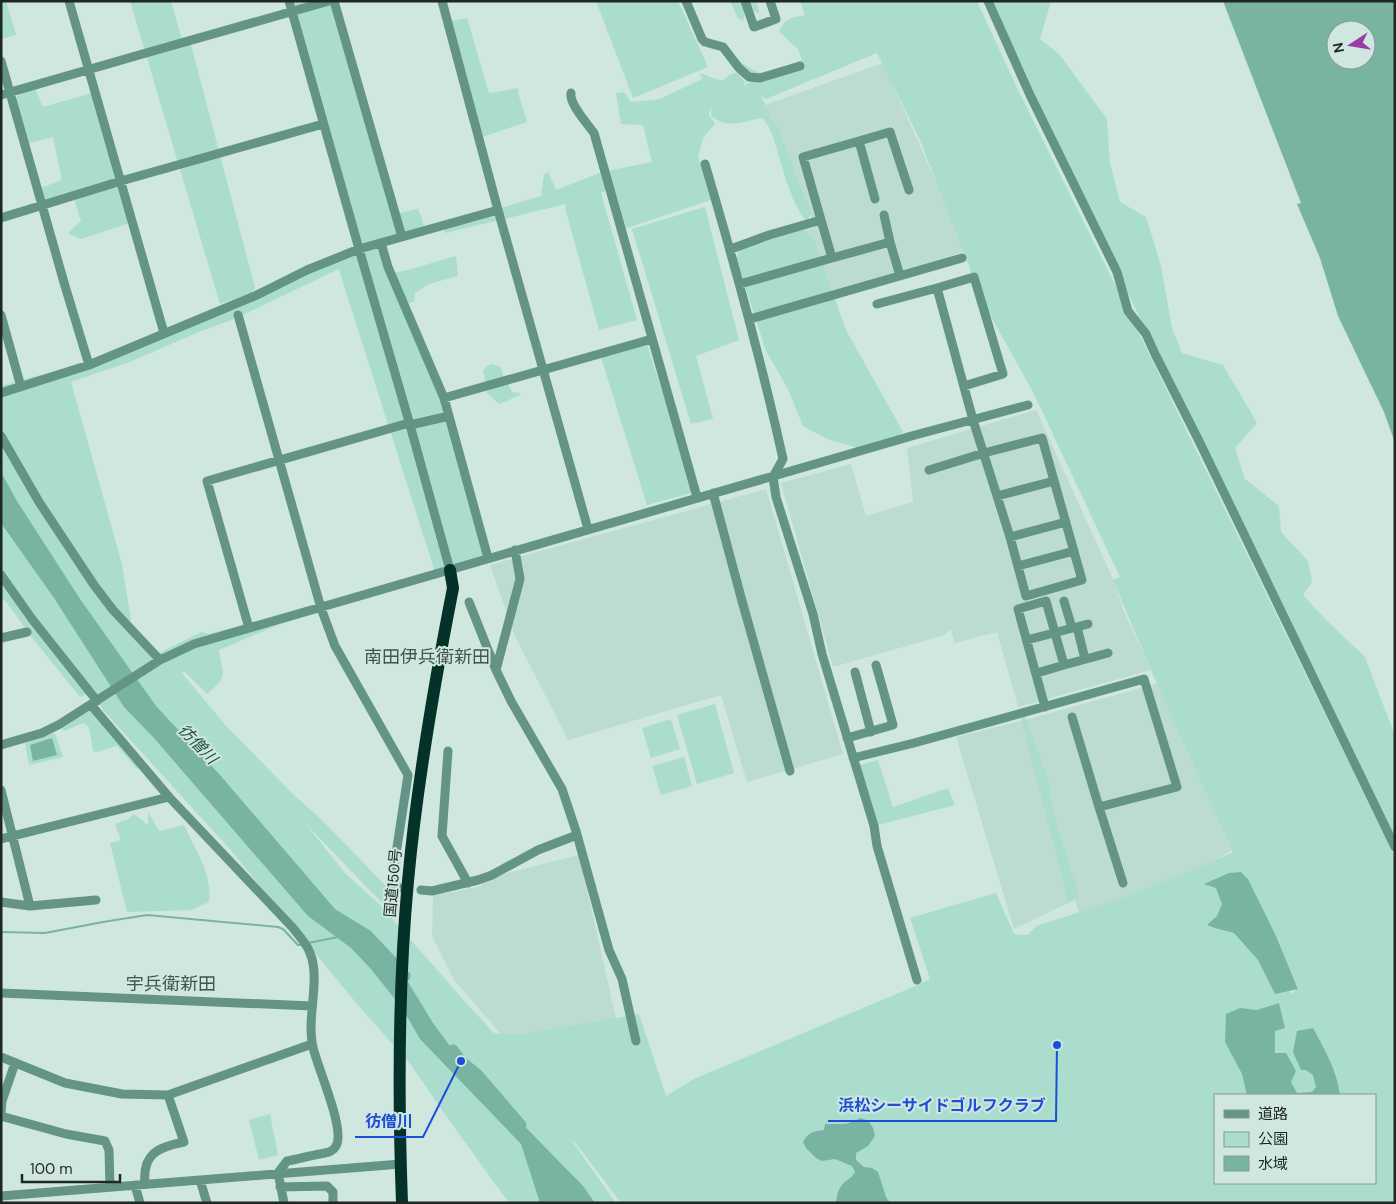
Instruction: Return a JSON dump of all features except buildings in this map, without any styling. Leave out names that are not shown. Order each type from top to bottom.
[{"type":"highway","name":"国道150号","points":[[402,1203],[399,1034],[405,927],[412,846],[427,724],[453,588],[450,570]]},
{"type":"street","points":[[69,1],[164,333]]},
{"type":"street","points":[[290,1],[323,124],[410,424],[450,570]]},
{"type":"street","points":[[1,95],[329,1]]},
{"type":"street","points":[[334,1],[402,237]]},
{"type":"street","points":[[442,1],[498,210],[588,529]]},
{"type":"street","points":[[686,1],[702,39],[705,42],[723,47],[739,68],[749,77],[760,78],[800,66]]},
{"type":"street","points":[[745,1],[754,27],[776,19],[770,1]]},
{"type":"street","points":[[988,1],[1030,94],[1117,272],[1128,311],[1146,334],[1395,847]]},
{"type":"street","points":[[1,60],[89,365]]},
{"type":"street","points":[[571,93],[570,99],[594,134],[697,497]]},
{"type":"street","points":[[1,218],[121,181],[323,124]]},
{"type":"street","points":[[832,258],[804,157],[890,132],[909,190]]},
{"type":"street","points":[[860,141],[875,199]]},
{"type":"street","points":[[705,164],[750,319],[783,459],[773,476],[776,497],[814,614],[822,654],[874,826],[877,846],[917,980]]},
{"type":"street","points":[[1,393],[89,365],[259,294],[307,270],[359,249],[498,210]]},
{"type":"street","points":[[884,214],[900,276]]},
{"type":"street","points":[[731,249],[769,235],[821,220]]},
{"type":"street","points":[[740,284],[890,242]]},
{"type":"street","points":[[381,243],[388,267],[444,398],[488,558]]},
{"type":"street","points":[[750,319],[962,258]]},
{"type":"street","points":[[878,304],[974,277],[1003,374],[964,386]]},
{"type":"street","points":[[929,470],[984,453],[1042,438],[1082,580],[1026,596],[1010,537],[997,496],[984,453],[974,420],[964,386],[937,288]]},
{"type":"street","points":[[1,315],[21,387]]},
{"type":"street","points":[[238,315],[321,608],[335,646],[408,775],[391,887],[400,888]]},
{"type":"street","points":[[444,398],[652,339]]},
{"type":"street","points":[[1,745],[42,733],[60,724],[160,660],[194,644],[697,497],[1028,405]]},
{"type":"street","points":[[250,628],[207,481],[410,424],[449,416]]},
{"type":"street","points":[[1,436],[39,502],[94,585],[113,610],[160,660]]},
{"type":"street","points":[[997,496],[1054,481]]},
{"type":"street","points":[[713,493],[790,771]]},
{"type":"street","points":[[1010,537],[1066,522]]},
{"type":"street","points":[[496,670],[520,579],[515,550]]},
{"type":"street","points":[[1018,566],[1074,550]]},
{"type":"street","points":[[1,574],[32,619],[169,798],[293,928],[309,949],[314,970],[310,1031],[316,1060],[336,1118],[338,1144],[333,1151],[287,1161],[278,1173],[284,1203]]},
{"type":"street","points":[[1045,707],[1018,609],[1046,601],[1064,665]]},
{"type":"street","points":[[1064,601],[1085,659]]},
{"type":"street","points":[[469,602],[496,670],[511,701],[562,789],[577,835],[609,950],[622,978],[636,1042]]},
{"type":"street","points":[[1027,640],[1088,624]]},
{"type":"street","points":[[1,638],[27,632]]},
{"type":"street","points":[[1037,673],[1108,653]]},
{"type":"street","points":[[847,738],[893,725],[876,665]]},
{"type":"street","points":[[855,672],[871,732]]},
{"type":"street","points":[[853,758],[914,743],[1144,679],[1177,787],[1099,807]]},
{"type":"street","points":[[1072,717],[1123,883]]},
{"type":"street","points":[[448,751],[442,836],[468,883]]},
{"type":"street","points":[[1,790],[30,906]]},
{"type":"street","points":[[1,839],[169,798]]},
{"type":"street","points":[[421,890],[432,891],[468,883],[492,875],[538,850],[577,835]]},
{"type":"street","points":[[1,902],[30,906],[96,900]]},
{"type":"street","points":[[1,993],[312,1006]]},
{"type":"street","points":[[1,1058],[65,1083],[122,1094],[168,1095],[312,1044]]},
{"type":"street","points":[[15,1063],[2,1101],[1,1114],[66,1134],[105,1141],[109,1150],[110,1187]]},
{"type":"street","points":[[145,1184],[147,1163],[151,1155],[166,1146],[184,1142],[168,1095]]},
{"type":"street","points":[[6,1198],[110,1187],[401,1164]]},
{"type":"street","points":[[200,1180],[207,1203]]},
{"type":"street","points":[[135,1185],[140,1203]]},
{"type":"street","points":[[280,1187],[327,1186],[333,1192],[333,1203]]},
{"type":"shaded area","points":[[883,63],[967,251],[755,313],[737,250],[815,227],[765,105]]},
{"type":"shaded area","points":[[1036,410],[1112,577],[1124,611],[1151,670],[1018,707],[997,632],[954,643],[951,628],[945,635],[833,667],[781,483],[851,464],[866,516],[913,502],[907,448]]},
{"type":"shaded area","points":[[766,489],[843,754],[747,782],[721,695],[568,740],[515,636],[490,565]]},
{"type":"shaded area","points":[[1159,683],[1232,850],[1189,876],[1080,916],[1075,900],[1014,929],[956,737]]},
{"type":"shaded area","points":[[579,855],[616,1018],[507,1041],[454,980],[432,936],[433,896],[482,886],[482,883],[507,873]]},
{"type":"green space","points":[[1,1],[6,1],[16,35],[1,39]]},
{"type":"green space","points":[[130,1],[171,1],[182,40],[190,41],[255,288],[251,293],[220,304]]},
{"type":"green space","points":[[294,1],[332,1],[395,214],[418,209],[426,230],[381,243],[393,273],[456,256],[458,276],[429,284],[415,293],[414,302],[405,304],[441,399],[488,558],[436,575],[339,270],[341,268],[234,319],[127,363],[71,382],[122,564],[131,620],[126,623],[155,655],[201,632],[208,634],[315,605],[317,613],[278,625],[219,650],[223,675],[219,683],[207,694],[184,671],[182,673],[227,727],[386,886],[392,900],[381,902],[305,823],[345,873],[381,906],[494,1033],[517,1035],[639,1014],[666,1096],[694,1079],[930,979],[910,918],[996,893],[1014,934],[1028,935],[1036,926],[1114,901],[1191,871],[1233,852],[1154,677],[1113,580],[1120,577],[1034,394],[983,302],[920,140],[877,53],[766,99],[761,96],[776,127],[780,129],[781,137],[811,213],[807,222],[792,197],[773,137],[765,121],[762,118],[730,124],[724,123],[711,116],[711,105],[709,115],[715,124],[703,138],[698,157],[711,200],[621,230],[609,189],[601,193],[637,320],[599,330],[565,208],[566,204],[445,233],[444,225],[541,196],[544,175],[548,172],[556,190],[602,172],[652,162],[643,125],[621,124],[616,93],[624,92],[631,102],[660,99],[702,79],[700,73],[723,80],[737,72],[745,82],[744,86],[752,81],[730,56],[765,75],[802,60],[798,49],[779,32],[789,19],[805,15],[800,1],[977,1],[1016,86],[1395,857],[1395,1203],[621,1203],[574,1141],[572,1141],[616,1203],[509,1203],[411,1065],[357,1004],[228,847],[103,710],[93,692],[80,697],[33,639],[5,600],[1,601],[1,386],[122,352],[215,313],[236,309],[316,266],[359,249]],"holes":[[[1234,873],[1248,879],[1298,988],[1291,994]]]},
{"type":"green space","points":[[596,1],[678,1],[708,67],[633,98]]},
{"type":"green space","points":[[730,1],[757,1],[759,13],[745,8],[743,21],[738,18]]},
{"type":"green space","points":[[988,1],[1051,1],[1040,39],[1059,54],[1107,119],[1110,163],[1120,202],[1146,217],[1161,266],[1172,328],[1182,353],[1223,365],[1257,423],[1235,448],[1245,479],[1279,506],[1281,532],[1308,561],[1312,582],[1303,595],[1365,657],[1395,736],[1395,850]]},
{"type":"green space","points":[[467,18],[489,93],[518,88],[527,122],[479,138],[448,21]]},
{"type":"green space","points":[[34,86],[43,107],[92,93],[133,222],[81,239],[68,233],[81,221],[73,196],[65,193],[43,205],[41,188],[62,180],[53,137],[26,144],[15,98]]},
{"type":"green space","points":[[705,207],[739,340],[696,356],[713,419],[691,424],[632,229]]},
{"type":"green space","points":[[805,230],[815,242],[846,330],[903,432],[890,442],[864,450],[827,439],[803,426],[788,389],[766,351],[736,258],[743,248],[778,233]]},
{"type":"green space","points":[[646,341],[695,492],[647,505],[600,354]]},
{"type":"green space","points":[[492,364],[501,367],[512,392],[521,395],[499,404],[488,394],[483,371]]},
{"type":"green space","points":[[715,704],[734,773],[697,784],[677,715]]},
{"type":"green space","points":[[90,711],[139,767],[137,769],[117,746],[97,752],[93,751],[89,727],[83,723],[64,731],[62,729]]},
{"type":"green space","points":[[1025,717],[1048,779],[1054,815],[1079,896],[1068,902],[1021,718]]},
{"type":"green space","points":[[671,719],[680,749],[651,758],[642,728]]},
{"type":"green space","points":[[55,733],[63,757],[29,765],[25,743]]},
{"type":"green space","points":[[684,757],[692,786],[661,795],[652,766]]},
{"type":"green space","points":[[878,760],[893,807],[948,788],[955,805],[874,826],[856,766]]},
{"type":"green space","points":[[148,812],[159,831],[184,825],[206,872],[210,892],[209,902],[191,910],[127,912],[110,843],[121,840],[115,824],[128,819],[134,814],[148,825]]},
{"type":"green space","points":[[270,1114],[278,1155],[259,1160],[249,1120]]},
{"type":"water","points":[[1223,1],[1395,1],[1395,443],[1384,412],[1338,316],[1320,258],[1297,204],[1301,203]]},
{"type":"water","points":[[1,472],[17,501],[80,599],[156,706],[220,775],[347,923],[402,972],[433,1023],[461,1061],[583,1186],[595,1203],[540,1203],[521,1144],[420,1039],[402,1008],[370,968],[351,948],[308,916],[153,737],[124,707],[54,598],[1,523]]},
{"type":"water","points":[[52,738],[57,755],[33,761],[30,745]]},
{"type":"water","points":[[1241,872],[1248,879],[1276,936],[1298,989],[1275,994],[1258,960],[1234,933],[1207,925],[1217,916],[1222,904],[1216,888],[1204,884],[1229,873]]},
{"type":"water","points":[[1279,1003],[1285,1028],[1275,1031],[1275,1053],[1286,1053],[1296,1071],[1291,1082],[1297,1093],[1312,1092],[1316,1087],[1313,1075],[1306,1070],[1301,1070],[1293,1052],[1297,1031],[1313,1028],[1333,1069],[1340,1094],[1247,1094],[1242,1074],[1225,1042],[1226,1014],[1240,1008],[1257,1010]]},
{"type":"water","points":[[861,1118],[871,1124],[875,1136],[868,1146],[856,1153],[856,1160],[864,1167],[872,1168],[878,1172],[886,1197],[890,1203],[836,1203],[840,1188],[855,1172],[852,1166],[835,1159],[822,1161],[806,1148],[803,1142],[812,1133],[824,1130],[825,1124],[846,1124]]},
{"type":"waterway","points":[[1,932],[45,933],[147,915],[278,927],[283,929],[298,945],[301,945]]},
{"type":"waterway","name":"彷僧川","points":[[334,915],[367,935],[405,976]]},
{"type":"waterway","points":[[308,943],[338,937]]},
{"type":"waterway","name":"彷僧川","points":[[453,1050],[461,1061],[478,1075],[521,1125]]},
{"type":"place","name":"浜松シーサイドゴルフクラブ","points":[[1057,1045]]},
{"type":"place","name":"彷僧川","points":[[461,1061]]},
{"type":"district","name":"南田伊兵衛新田","points":[[427,657]]},
{"type":"district","name":"宇兵衛新田","points":[[171,984]]}]
